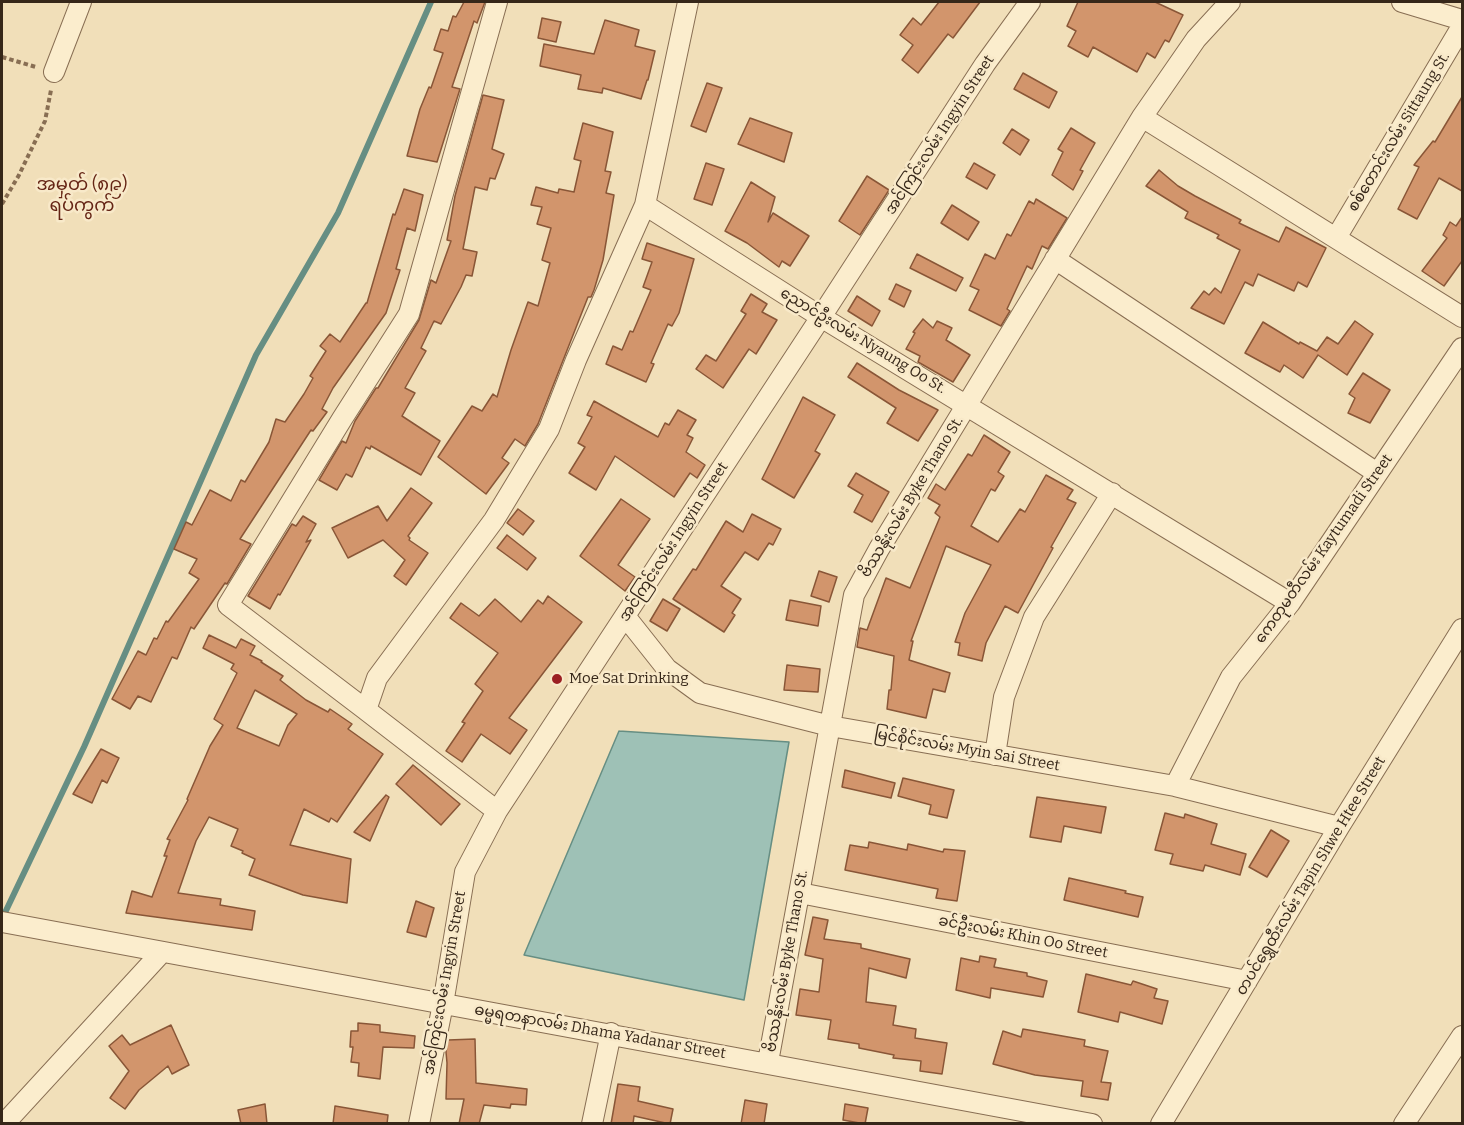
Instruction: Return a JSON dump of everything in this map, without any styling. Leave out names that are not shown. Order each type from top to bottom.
[{"type":"street","points":[[54,72],[81,2]]},
{"type":"street","points":[[497,2],[409,314],[228,605],[497,811]]},
{"type":"street","points":[[366,710],[377,678],[494,519],[549,429],[576,360],[645,205],[688,2]]},
{"type":"street","name":"အင်ကြင်းလမ်း Ingyin Street","points":[[419,1124],[443,1004],[465,872],[497,811],[822,317],[984,64],[1030,2]]},
{"type":"street","name":"ဗိဿနိုးလမ်း Byke Thano St.","points":[[768,1062],[854,595],[879,549],[1142,117],[1196,39],[1230,2]]},
{"type":"street","points":[[1402,2],[1462,20]]},
{"type":"street","name":"စစ်တောင်းလမ်း Sittaung St.","points":[[1336,238],[1462,26]]},
{"type":"street","points":[[1142,117],[1462,317]]},
{"type":"street","name":"ညောင်ဦးလမ်း Nyaung Oo St.","points":[[645,205],[822,317],[1290,603]]},
{"type":"street","points":[[1055,259],[1377,474]]},
{"type":"street","name":"ကေတုမတီလမ်း Kaytumadi Street","points":[[1175,786],[1231,677],[1290,603],[1462,348]]},
{"type":"street","points":[[995,755],[1004,697],[1034,617],[1112,494]]},
{"type":"street","name":"မြင်စိုင်းလမ်း Myin Sai Street","points":[[625,616],[667,669],[700,693],[830,726],[1175,786],[1339,827]]},
{"type":"street","name":"တပင်ရွှေထီးလမ်း Tapin Shwe Htee Street","points":[[1161,1124],[1339,827],[1462,629]]},
{"type":"street","name":"ခင်ဦးလမ်း Khin Oo Street","points":[[800,893],[1247,981]]},
{"type":"street","name":"ဓမ္မရတနာလမ်း Dhama Yadanar Street","points":[[2,922],[768,1062],[1092,1124]]},
{"type":"street","points":[[4,1124],[162,952]]},
{"type":"street","points":[[592,1124],[611,1033]]},
{"type":"street","points":[[1404,1124],[1462,1036]]},
{"type":"path","points":[[2,57],[54,72],[45,121],[2,204]]},
{"type":"water","points":[[619,731],[789,742],[744,1000],[524,955]]},
{"type":"building","points":[[464,2],[485,2],[477,23],[474,21],[452,87],[460,89],[437,162],[407,156],[420,109],[429,87],[431,88],[443,53],[434,50],[441,29],[448,31],[453,16],[456,17]]},
{"type":"building","points":[[939,2],[980,2],[953,38],[948,34],[918,73],[902,60],[913,45],[900,35],[913,18],[921,25]]},
{"type":"building","points":[[1078,2],[1155,2],[1183,15],[1169,42],[1165,40],[1155,58],[1147,53],[1137,72],[1093,47],[1088,57],[1068,46],[1076,31],[1067,26]]},
{"type":"building","points":[[542,18],[561,22],[556,42],[538,38]]},
{"type":"building","points":[[605,20],[639,30],[635,46],[655,51],[641,99],[603,88],[602,93],[578,89],[581,75],[540,66],[544,44],[594,54]]},
{"type":"building","points":[[1023,73],[1057,92],[1049,108],[1014,89]]},
{"type":"building","points":[[707,83],[722,88],[706,132],[691,126]]},
{"type":"building","points":[[483,95],[504,100],[492,149],[504,154],[495,179],[490,178],[487,190],[475,187],[463,249],[477,252],[472,276],[466,275],[441,324],[434,321],[421,348],[426,351],[405,388],[415,393],[402,416],[440,441],[421,475],[371,446],[370,449],[366,447],[352,477],[346,474],[337,490],[319,480],[342,441],[346,443],[355,421],[419,320],[431,280],[436,283],[451,241],[447,240],[455,196]]},
{"type":"building","points":[[1462,97],[1462,191],[1439,178],[1417,219],[1398,209],[1419,167],[1414,165],[1433,141],[1435,142]]},
{"type":"building","points":[[750,118],[792,133],[784,162],[738,144]]},
{"type":"building","points":[[583,123],[613,132],[605,171],[611,172],[606,193],[614,195],[603,260],[594,290],[591,297],[588,297],[538,424],[525,446],[515,439],[502,458],[509,463],[486,494],[438,457],[472,406],[482,411],[493,394],[497,397],[528,302],[538,306],[550,263],[542,260],[551,228],[537,224],[542,207],[531,205],[536,187],[558,193],[559,189],[574,192],[581,161],[574,159]]},
{"type":"building","points":[[1071,128],[1095,143],[1080,170],[1083,171],[1073,190],[1052,175],[1063,152],[1058,149]]},
{"type":"building","points":[[1012,129],[1029,140],[1020,155],[1003,143]]},
{"type":"building","points":[[706,163],[724,169],[712,205],[694,199]]},
{"type":"building","points":[[974,163],[995,175],[987,189],[966,177]]},
{"type":"building","points":[[1159,170],[1178,186],[1241,220],[1239,223],[1279,242],[1286,227],[1326,248],[1307,287],[1298,282],[1294,291],[1258,274],[1253,286],[1245,282],[1224,324],[1191,308],[1204,291],[1209,295],[1215,288],[1221,293],[1240,250],[1217,238],[1219,235],[1185,218],[1188,212],[1146,186]]},
{"type":"building","points":[[867,176],[889,190],[860,235],[839,221]]},
{"type":"building","points":[[751,182],[775,197],[768,222],[773,213],[809,236],[790,266],[782,261],[779,267],[747,243],[725,231]]},
{"type":"building","points":[[404,189],[423,195],[415,231],[407,228],[396,269],[400,270],[386,313],[333,388],[322,409],[327,412],[313,431],[311,430],[240,539],[251,544],[227,584],[225,583],[194,629],[191,627],[177,659],[172,657],[151,702],[138,696],[130,709],[112,699],[138,651],[146,655],[154,638],[157,639],[166,621],[168,622],[199,579],[189,573],[197,559],[174,549],[186,522],[192,525],[210,490],[231,501],[241,480],[245,482],[269,442],[276,419],[285,422],[304,394],[313,378],[310,376],[326,351],[320,346],[330,334],[340,342],[367,303],[393,214],[395,215]]},
{"type":"building","points":[[1036,199],[1067,218],[1048,249],[1042,246],[1032,269],[1027,266],[1007,309],[1010,311],[1001,326],[969,310],[979,290],[970,286],[985,254],[995,259],[1007,234],[1011,236],[1029,201],[1034,204]]},
{"type":"building","points":[[952,205],[979,222],[968,240],[941,223]]},
{"type":"building","points":[[1462,217],[1462,261],[1444,286],[1422,271],[1447,238],[1443,235],[1450,222],[1456,226]]},
{"type":"building","points":[[647,243],[694,259],[679,313],[672,326],[668,324],[651,363],[654,364],[646,382],[606,364],[613,346],[622,350],[630,331],[633,332],[651,290],[643,287],[652,262],[642,259]]},
{"type":"building","points":[[917,254],[963,278],[956,291],[910,268]]},
{"type":"building","points":[[896,284],[911,291],[904,307],[889,299]]},
{"type":"building","points":[[751,294],[767,304],[762,312],[777,320],[756,354],[749,349],[723,388],[696,369],[706,355],[716,361],[746,314],[741,311]]},
{"type":"building","points":[[857,296],[880,311],[872,326],[848,311]]},
{"type":"building","points":[[923,319],[933,328],[937,321],[952,328],[946,340],[970,355],[953,382],[918,362],[920,356],[906,349],[915,333],[913,332]]},
{"type":"building","points":[[1355,321],[1373,334],[1347,375],[1318,355],[1303,378],[1284,365],[1280,372],[1245,353],[1263,322],[1299,344],[1300,342],[1317,351],[1327,337],[1338,344]]},
{"type":"building","points":[[857,363],[899,390],[938,410],[918,441],[887,423],[896,408],[848,377]]},
{"type":"building","points":[[1363,373],[1390,390],[1370,423],[1348,413],[1355,398],[1349,394]]},
{"type":"building","points":[[803,397],[835,415],[815,451],[820,454],[794,498],[762,479]]},
{"type":"building","points":[[594,401],[658,437],[665,423],[669,425],[678,410],[696,420],[687,435],[693,438],[686,452],[705,465],[697,478],[690,473],[674,497],[615,456],[596,490],[569,473],[585,447],[578,443],[592,417],[587,415]]},
{"type":"building","points":[[984,435],[1010,452],[998,472],[1004,476],[995,491],[991,489],[971,526],[998,542],[1020,509],[1025,512],[1046,475],[1073,490],[1067,499],[1076,503],[1018,613],[1005,606],[986,643],[982,661],[958,655],[960,643],[955,642],[965,613],[991,565],[946,546],[911,641],[913,641],[909,660],[950,673],[945,692],[933,689],[926,718],[887,709],[894,656],[857,647],[860,628],[867,630],[886,578],[910,588],[940,517],[935,513],[940,505],[928,498],[936,484],[945,490],[968,454],[972,456]]},
{"type":"building","points":[[856,473],[889,492],[872,522],[854,512],[863,495],[848,486]]},
{"type":"building","points":[[411,488],[432,503],[408,536],[409,540],[428,553],[406,585],[394,576],[405,560],[383,540],[348,558],[332,528],[378,506],[387,521]]},
{"type":"building","points":[[621,499],[650,519],[618,565],[635,577],[625,591],[580,556]]},
{"type":"building","points":[[518,509],[534,521],[523,535],[507,523]]},
{"type":"building","points":[[752,514],[781,529],[773,545],[769,543],[758,560],[745,552],[721,586],[741,599],[732,613],[735,615],[724,632],[673,599],[693,569],[696,570],[726,521],[743,532]]},
{"type":"building","points":[[303,516],[316,524],[306,542],[311,540],[270,609],[248,596],[292,524],[296,526]]},
{"type":"building","points":[[507,535],[536,558],[527,570],[497,548]]},
{"type":"building","points":[[819,571],[837,577],[829,602],[811,596]]},
{"type":"building","points":[[548,596],[582,622],[509,718],[527,730],[510,754],[481,734],[462,762],[446,751],[483,691],[475,684],[498,653],[450,618],[461,603],[479,616],[495,599],[521,622],[538,600],[543,604]]},
{"type":"building","points":[[663,599],[680,609],[667,631],[650,621]]},
{"type":"building","points":[[790,600],[821,606],[818,626],[786,620]]},
{"type":"building","points":[[209,635],[236,648],[241,639],[255,646],[250,655],[283,676],[280,680],[306,700],[328,712],[330,709],[352,724],[348,729],[383,754],[337,822],[331,818],[329,822],[304,809],[290,845],[351,859],[347,903],[303,895],[249,875],[255,859],[231,846],[238,829],[209,817],[196,841],[178,893],[221,899],[220,905],[255,911],[252,930],[126,913],[132,891],[152,897],[167,856],[164,856],[170,840],[167,839],[188,800],[210,746],[223,725],[214,719],[237,673],[231,669],[234,664],[203,648]],"holes":[[[255,690],[297,714],[288,725],[279,746],[237,728]]]},
{"type":"building","points":[[787,665],[820,669],[818,692],[784,690]]},
{"type":"building","points":[[101,749],[119,758],[107,783],[102,780],[92,803],[73,794]]},
{"type":"building","points":[[413,765],[460,804],[441,825],[396,784]]},
{"type":"building","points":[[845,770],[895,783],[891,798],[842,787]]},
{"type":"building","points":[[903,778],[954,790],[947,818],[929,814],[931,805],[898,796]]},
{"type":"building","points":[[386,795],[389,797],[370,841],[354,832]]},
{"type":"building","points":[[1037,797],[1106,807],[1101,833],[1064,826],[1061,842],[1030,837]]},
{"type":"building","points":[[1165,813],[1184,818],[1185,814],[1217,824],[1211,844],[1246,854],[1240,875],[1205,865],[1203,871],[1170,864],[1173,854],[1155,850]]},
{"type":"building","points":[[1271,830],[1289,841],[1267,877],[1249,867]]},
{"type":"building","points":[[869,842],[907,850],[908,844],[943,852],[944,849],[965,851],[957,901],[936,898],[938,889],[845,870],[850,845],[868,848]]},
{"type":"building","points":[[1069,878],[1143,897],[1138,917],[1064,900]]},
{"type":"building","points":[[416,901],[434,908],[426,937],[407,932]]},
{"type":"building","points":[[813,917],[828,920],[824,939],[861,944],[861,948],[910,959],[906,978],[869,968],[866,1002],[896,1006],[893,1025],[916,1029],[915,1038],[947,1043],[942,1074],[920,1071],[921,1061],[893,1058],[894,1055],[859,1048],[859,1044],[828,1039],[831,1020],[796,1015],[800,989],[819,992],[823,959],[805,955]]},
{"type":"building","points":[[980,956],[996,959],[994,967],[1027,973],[1027,976],[1047,981],[1043,997],[991,988],[990,998],[956,990],[961,958],[979,962]]},
{"type":"building","points":[[1086,974],[1131,985],[1133,981],[1157,989],[1154,998],[1168,1001],[1162,1024],[1120,1012],[1118,1022],[1078,1012]]},
{"type":"building","points":[[358,1023],[380,1025],[380,1032],[415,1036],[414,1048],[383,1047],[380,1079],[358,1076],[359,1063],[351,1062],[353,1047],[350,1047],[351,1031],[358,1031]]},
{"type":"building","points":[[171,1025],[189,1065],[172,1074],[168,1066],[139,1090],[125,1109],[110,1098],[129,1071],[109,1046],[122,1035],[130,1045]]},
{"type":"building","points":[[1023,1029],[1085,1040],[1084,1046],[1108,1051],[1101,1082],[1111,1083],[1108,1100],[1081,1096],[1083,1081],[1035,1075],[993,1064],[1003,1031],[1021,1037]]},
{"type":"building","points":[[475,1039],[476,1083],[527,1089],[526,1105],[511,1104],[510,1108],[484,1105],[479,1124],[459,1124],[464,1099],[446,1099],[448,1040]]},
{"type":"building","points":[[618,1084],[640,1087],[638,1101],[673,1109],[670,1124],[634,1116],[633,1124],[611,1124]]},
{"type":"building","points":[[745,1100],[767,1104],[764,1124],[741,1124]]},
{"type":"building","points":[[265,1104],[267,1124],[241,1124],[238,1110]]},
{"type":"building","points":[[845,1104],[868,1108],[865,1124],[843,1120]]},
{"type":"building","points":[[335,1106],[388,1115],[387,1124],[333,1124]]},
{"type":"waterway","points":[[2,919],[84,747],[256,355],[338,213],[431,2]]},
{"type":"place","name":"Moe Sat Drinking","points":[[557,679]]},
{"type":"district","name":"အမှတ် (၈၉) ရပ်ကွက်","points":[[82,195]]}]
